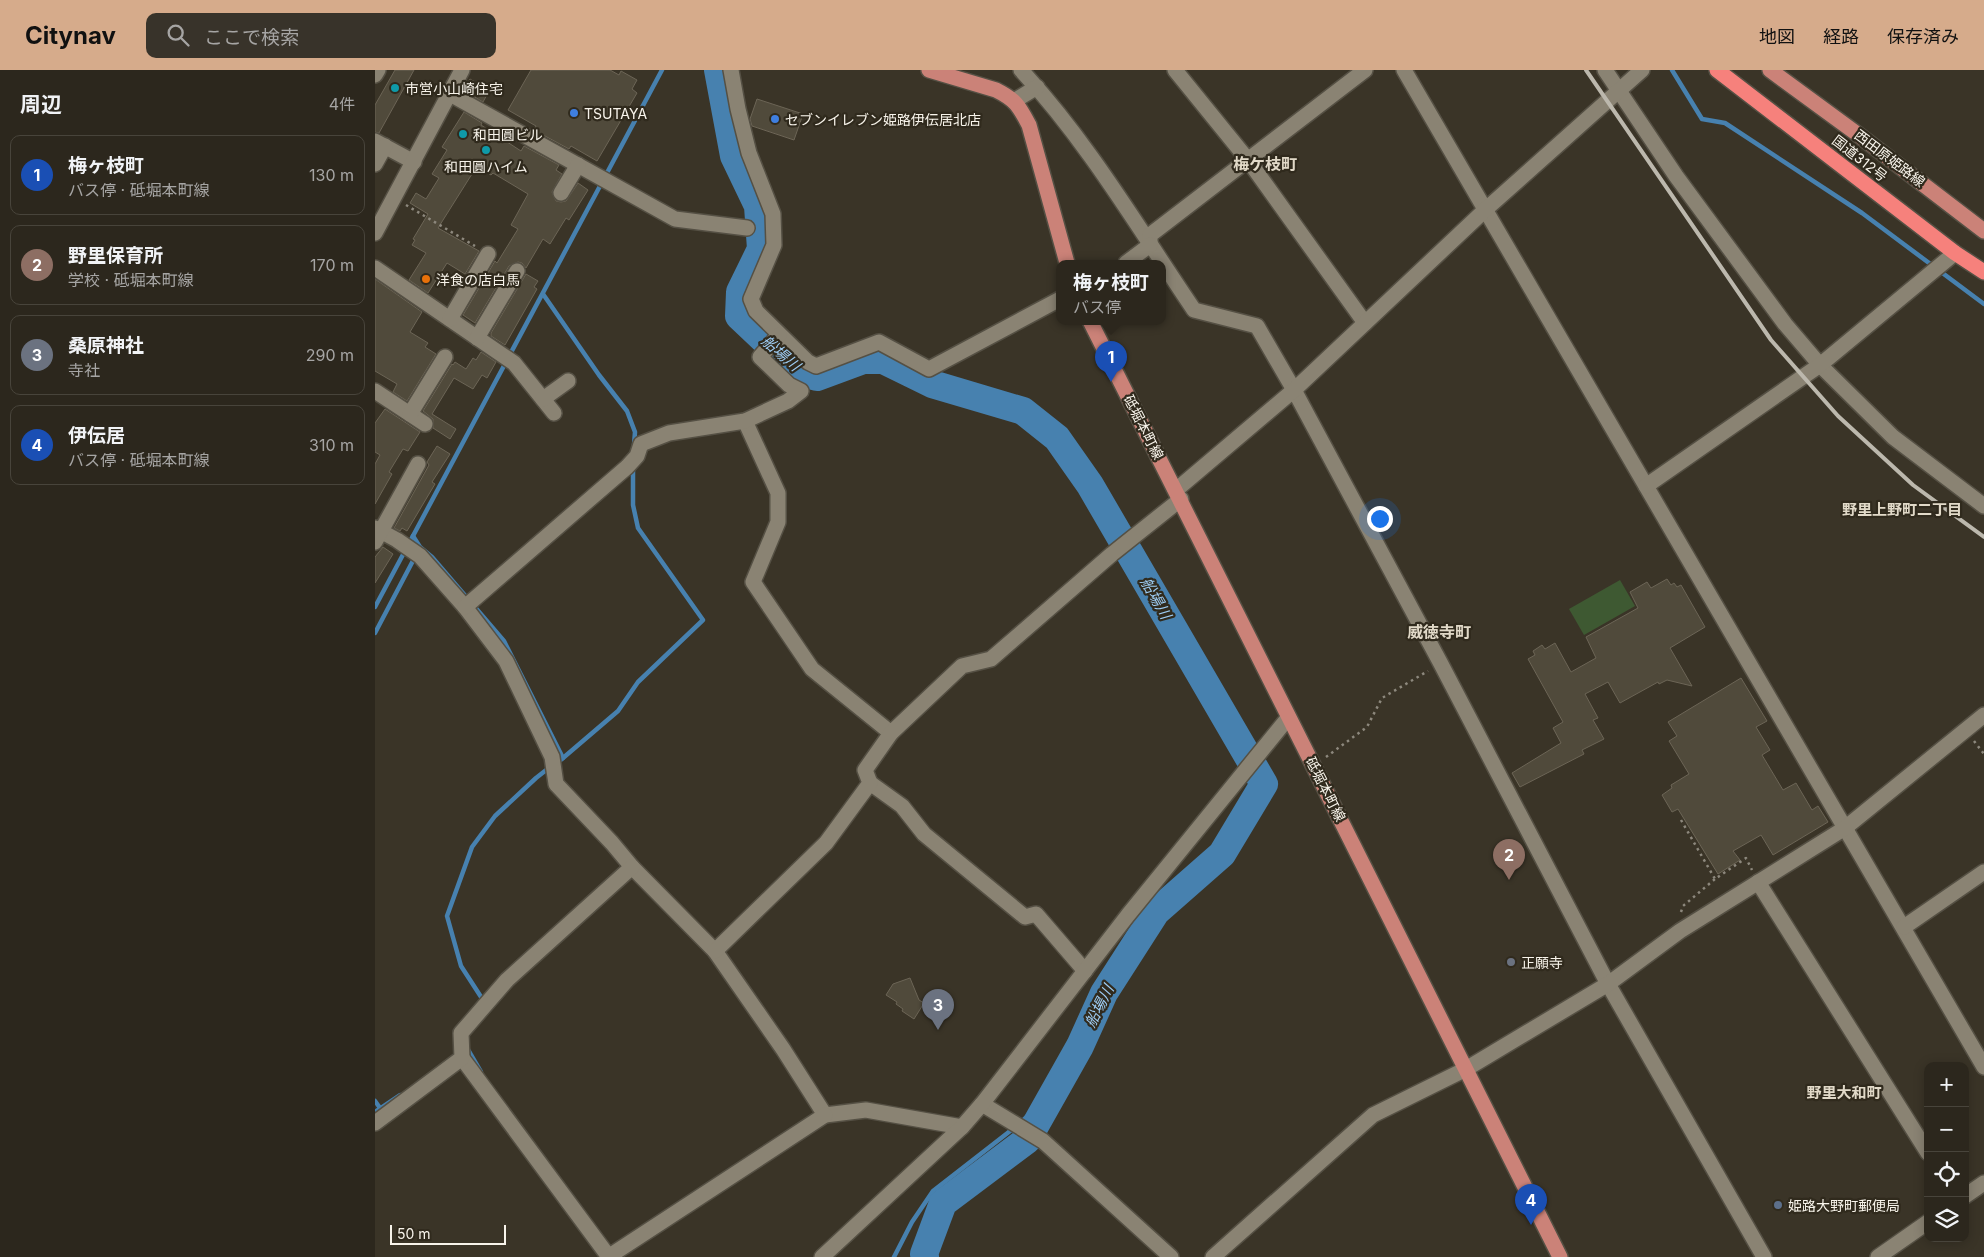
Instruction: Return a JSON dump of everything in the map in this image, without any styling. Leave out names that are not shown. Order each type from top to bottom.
[{"type":"highway","name":"国道312号","points":[[1717,70],[1955,253],[1984,272]]},
{"type":"main road","points":[[929,70],[996,90],[1020,106],[1029,125],[1066,260]]},
{"type":"main road","name":"西田原姫路線","points":[[1770,70],[1984,231]]},
{"type":"main road","name":"砥堀本町線","points":[[1092,325],[1179,494],[1288,718],[1314,765],[1560,1257]]},
{"type":"street","points":[[375,75],[378,70]]},
{"type":"street","points":[[375,233],[462,70]]},
{"type":"street","points":[[731,70],[749,153],[773,214],[774,245],[751,299],[756,311],[807,362],[816,366],[879,342],[929,369],[1056,301]]},
{"type":"street","points":[[1021,70],[1037,87],[1092,160],[1160,260]]},
{"type":"street","points":[[1175,70],[1248,160],[1365,323]]},
{"type":"street","points":[[1150,245],[1149,235],[1365,70]]},
{"type":"street","points":[[1404,70],[1984,1067]]},
{"type":"street","points":[[1605,70],[1681,184],[1785,324],[1820,365],[1893,437],[1984,506]]},
{"type":"street","points":[[1085,971],[1036,914],[1025,917],[924,834],[902,806],[870,783],[865,770],[891,733],[962,666],[991,659],[1130,540],[1294,390],[1485,210],[1642,70]]},
{"type":"street","points":[[1014,102],[1037,87]]},
{"type":"street","points":[[450,94],[675,219],[747,228]]},
{"type":"street","points":[[375,164],[380,143],[414,162]]},
{"type":"street","points":[[561,193],[578,165]]},
{"type":"street","points":[[1130,260],[1150,245]]},
{"type":"street","points":[[1646,486],[1820,365],[1955,253]]},
{"type":"street","points":[[450,319],[488,254]]},
{"type":"street","points":[[375,268],[508,359],[554,413]]},
{"type":"street","points":[[1166,269],[1194,310],[1257,326],[1294,390],[1441,664],[1608,984],[1764,1257]]},
{"type":"street","points":[[477,338],[517,271]]},
{"type":"street","points":[[465,607],[627,467],[637,456],[641,444],[669,433],[745,421],[789,401],[801,391],[789,385],[760,357],[779,335]]},
{"type":"street","points":[[409,414],[445,357]]},
{"type":"street","points":[[543,399],[568,381]]},
{"type":"street","points":[[375,391],[425,424]]},
{"type":"street","points":[[745,421],[778,493],[778,522],[753,582],[812,669],[891,733]]},
{"type":"street","points":[[418,464],[377,534],[397,540],[419,556],[465,607],[506,661],[552,757],[556,784],[612,843],[632,868],[715,951],[825,1115]]},
{"type":"street","points":[[1213,1257],[1373,1115],[1466,1069],[1608,984],[1680,931],[1845,828],[1984,715]]},
{"type":"street","points":[[822,1257],[962,1127],[983,1104],[1128,915],[1288,718]]},
{"type":"street","points":[[715,951],[826,843],[870,783]]},
{"type":"street","points":[[632,868],[507,980],[461,1034],[462,1058],[608,1257],[825,1115],[866,1110],[962,1127]]},
{"type":"street","points":[[1903,927],[1984,872]]},
{"type":"street","points":[[1758,882],[1927,1152]]},
{"type":"street","points":[[375,1124],[462,1058]]},
{"type":"street","points":[[983,1104],[1043,1140],[1171,1257]]},
{"type":"street","points":[[1969,1193],[1984,1183]]},
{"type":"street","points":[[1878,1257],[1924,1225]]},
{"type":"path","points":[[394,198],[488,254]]},
{"type":"path","points":[[1314,765],[1367,727],[1382,698],[1441,664]]},
{"type":"path","points":[[1681,820],[1715,879]]},
{"type":"path","points":[[1680,931],[1679,915],[1683,906],[1715,879],[1746,858],[1758,882]]},
{"type":"green space","points":[[1620,580],[1635,606],[1584,635],[1569,609]]},
{"type":"building","name":"市営小山崎住宅","points":[[395,70],[414,70],[379,133],[375,132],[375,105]]},
{"type":"building","points":[[531,70],[610,70],[619,75],[621,71],[637,80],[632,89],[637,93],[597,161],[571,146],[569,149],[534,130],[536,126],[508,110]]},
{"type":"building","points":[[470,79],[489,91],[483,102],[463,90]]},
{"type":"building","name":"セブンイレブン姫路伊伝居北店","points":[[757,99],[803,114],[794,140],[752,126],[750,119]]},
{"type":"building","points":[[464,112],[521,151],[524,146],[559,165],[556,170],[562,174],[552,192],[556,201],[566,201],[578,183],[588,190],[569,220],[566,218],[550,244],[543,239],[526,268],[522,263],[518,262],[509,266],[475,323],[463,315],[495,261],[497,263],[518,229],[511,225],[528,194],[493,173],[491,175],[477,166],[438,228],[479,251],[465,274],[447,263],[428,293],[409,280],[426,253],[412,245],[415,240],[413,239],[428,214],[410,203],[416,193],[426,199],[439,178],[432,174],[447,150],[442,147]]},
{"type":"building","points":[[526,274],[538,281],[534,287],[537,289],[505,345],[491,336],[491,333]]},
{"type":"building","points":[[375,279],[422,312],[410,332],[428,343],[425,347],[436,354],[407,401],[393,392],[397,384],[375,371]]},
{"type":"building","points":[[481,352],[496,362],[487,378],[482,375],[473,389],[454,378],[432,414],[456,429],[450,439],[433,428],[433,419],[423,411],[452,364],[455,362],[466,369],[473,358],[476,360]]},
{"type":"building","points":[[385,409],[420,432],[408,451],[403,449],[389,472],[392,474],[375,504],[375,464],[380,455],[375,452],[375,423]]},
{"type":"building","points":[[437,446],[450,454],[432,482],[435,484],[407,531],[402,528],[400,531],[394,528],[429,465],[427,462]]},
{"type":"building","points":[[383,547],[393,554],[375,583],[375,557]]},
{"type":"building","points":[[1667,579],[1671,585],[1674,583],[1677,587],[1681,585],[1705,627],[1670,648],[1692,686],[1667,680],[1659,684],[1658,682],[1620,703],[1608,682],[1585,694],[1598,718],[1593,720],[1604,739],[1582,750],[1584,754],[1520,787],[1512,773],[1561,743],[1553,728],[1563,722],[1528,659],[1535,655],[1533,651],[1542,645],[1545,649],[1555,643],[1571,672],[1596,658],[1586,637],[1638,608],[1630,592],[1647,582],[1651,588]]},
{"type":"building","points":[[1741,678],[1767,721],[1756,727],[1770,750],[1762,755],[1783,790],[1796,783],[1812,810],[1818,806],[1828,822],[1773,855],[1761,835],[1733,851],[1740,860],[1718,874],[1678,809],[1672,812],[1662,795],[1672,788],[1671,785],[1689,774],[1669,741],[1677,736],[1668,722]]},
{"type":"building","points":[[910,978],[919,1000],[924,1003],[914,1019],[902,1011],[903,1009],[896,1004],[897,1002],[886,995],[893,984]]},
{"type":"waterway","points":[[375,607],[662,70]]},
{"type":"waterway","name":"船場川","points":[[718,70],[734,156],[758,206],[761,249],[740,292],[739,316],[798,372],[817,377],[863,360],[883,360],[932,384],[1023,411],[1057,438],[1090,485],[1264,784],[1222,854],[1156,912],[1104,993],[1080,1046],[1027,1140],[943,1203],[924,1254],[925,1257]]},
{"type":"waterway","points":[[1672,70],[1702,119],[1725,123],[1862,213],[1984,304]]},
{"type":"waterway","points":[[543,294],[599,375],[627,411],[635,432],[634,445]]},
{"type":"waterway","points":[[563,758],[618,711],[638,682],[703,620],[638,528],[633,505],[633,467]]},
{"type":"waterway","points":[[413,536],[420,547],[432,557],[504,641],[563,758],[557,763]]},
{"type":"waterway","points":[[375,633],[416,555]]},
{"type":"waterway","points":[[482,1002],[483,1000],[461,966],[447,916],[472,847],[495,816],[550,767]]},
{"type":"waterway","points":[[1020,1123],[1030,1114],[1048,1083],[1080,1046]]},
{"type":"waterway","points":[[467,1048],[481,1072]]},
{"type":"waterway","points":[[375,1112],[400,1095]]},
{"type":"waterway","points":[[375,1101],[380,1108]]},
{"type":"waterway","points":[[894,1257],[912,1222],[933,1191],[1014,1128]]},
{"type":"railway","points":[[1586,70],[1771,340],[1838,416],[1913,485],[1984,537]]},
{"type":"place","name":"市営小山崎住宅","points":[[395,88]]},
{"type":"place","name":"TSUTAYA","points":[[574,113]]},
{"type":"place","name":"セブンイレブン姫路伊伝居北店","points":[[775,119]]},
{"type":"place","name":"和田圓ビル","points":[[463,134]]},
{"type":"place","name":"和田圓ハイム","points":[[486,150]]},
{"type":"place","name":"洋食の店白馬","points":[[426,279]]},
{"type":"place","name":"梅ヶ枝町","points":[[1111,382]]},
{"type":"place","name":"野里保育所","points":[[1509,880]]},
{"type":"place","name":"正願寺","points":[[1511,962]]},
{"type":"place","name":"桑原神社","points":[[938,1030]]},
{"type":"place","name":"姫路大野町郵便局","points":[[1778,1205]]},
{"type":"place","name":"伊伝居","points":[[1531,1225]]},
{"type":"district","name":"梅ケ枝町","points":[[1265,164]]},
{"type":"district","name":"野里上野町二丁目","points":[[1902,509]]},
{"type":"district","name":"威徳寺町","points":[[1439,632]]},
{"type":"district","name":"野里大和町","points":[[1844,1092]]}]
